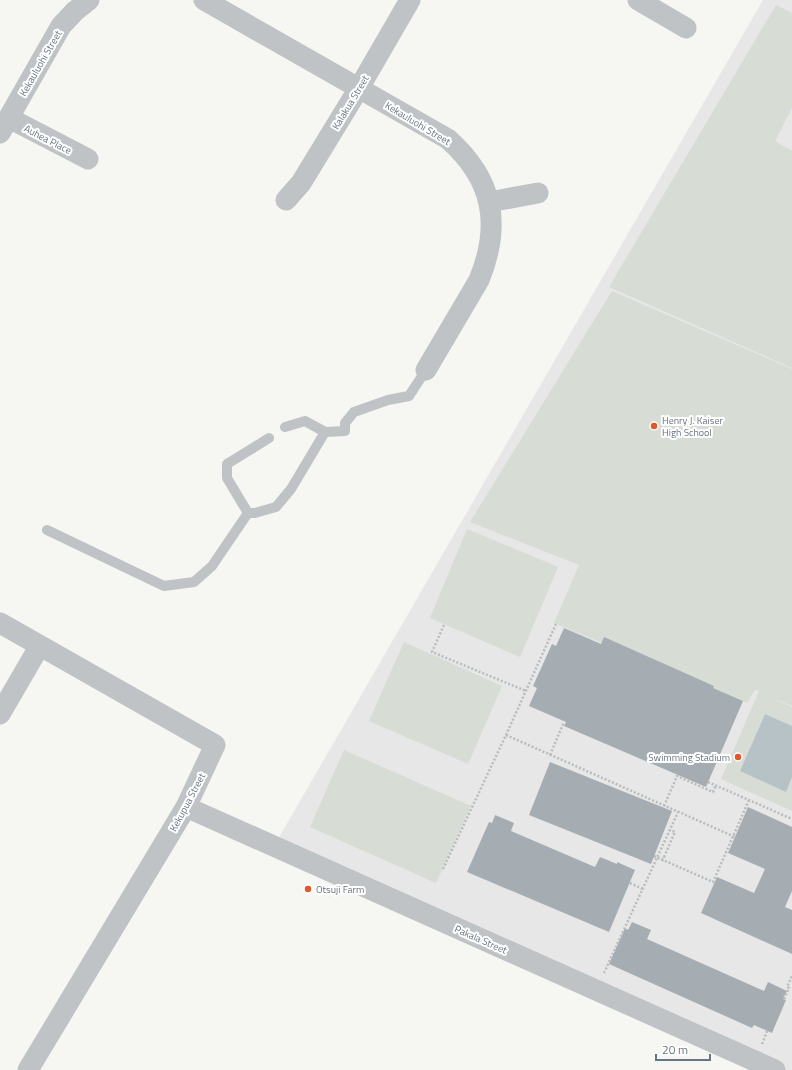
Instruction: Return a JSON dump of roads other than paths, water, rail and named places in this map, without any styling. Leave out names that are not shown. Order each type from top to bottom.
[{"type":"street","name":"Kekauluohi Street","points":[[4,126],[61,26],[89,0]]},
{"type":"street","name":"Kekauluohi Street","points":[[204,0],[448,139],[461,151],[472,165],[481,180],[489,202],[492,230],[490,247],[486,264],[479,280],[426,370]]},
{"type":"street","name":"Kalakua Street","points":[[286,200],[301,183],[359,88],[410,0]]},
{"type":"street","points":[[638,0],[686,28]]},
{"type":"street","name":"Auhea Place","points":[[4,126],[88,159]]},
{"type":"street","points":[[489,202],[538,193]]},
{"type":"street","name":"Kekupua Street","points":[[0,624],[215,745],[186,807],[28,1070]]},
{"type":"street","points":[[0,714],[39,647]]},
{"type":"street","name":"Pakala Street","points":[[186,807],[775,1070]]},
{"type":"lane","points":[[285,427],[305,421],[325,432],[345,432],[345,423],[354,412],[388,400],[409,396],[426,370]]},
{"type":"lane","points":[[248,513],[255,513],[276,507],[291,489],[325,432]]},
{"type":"lane","points":[[248,513],[227,478],[227,464],[269,438]]},
{"type":"lane","points":[[47,530],[164,586],[194,582],[212,566],[248,513]]},
{"type":"place","name":"Henry J. Kaiser High School","points":[[654,426]]},
{"type":"place","name":"Swimming Stadium","points":[[738,757]]},
{"type":"place","name":"Otsuji Farm","points":[[308,889]]}]
